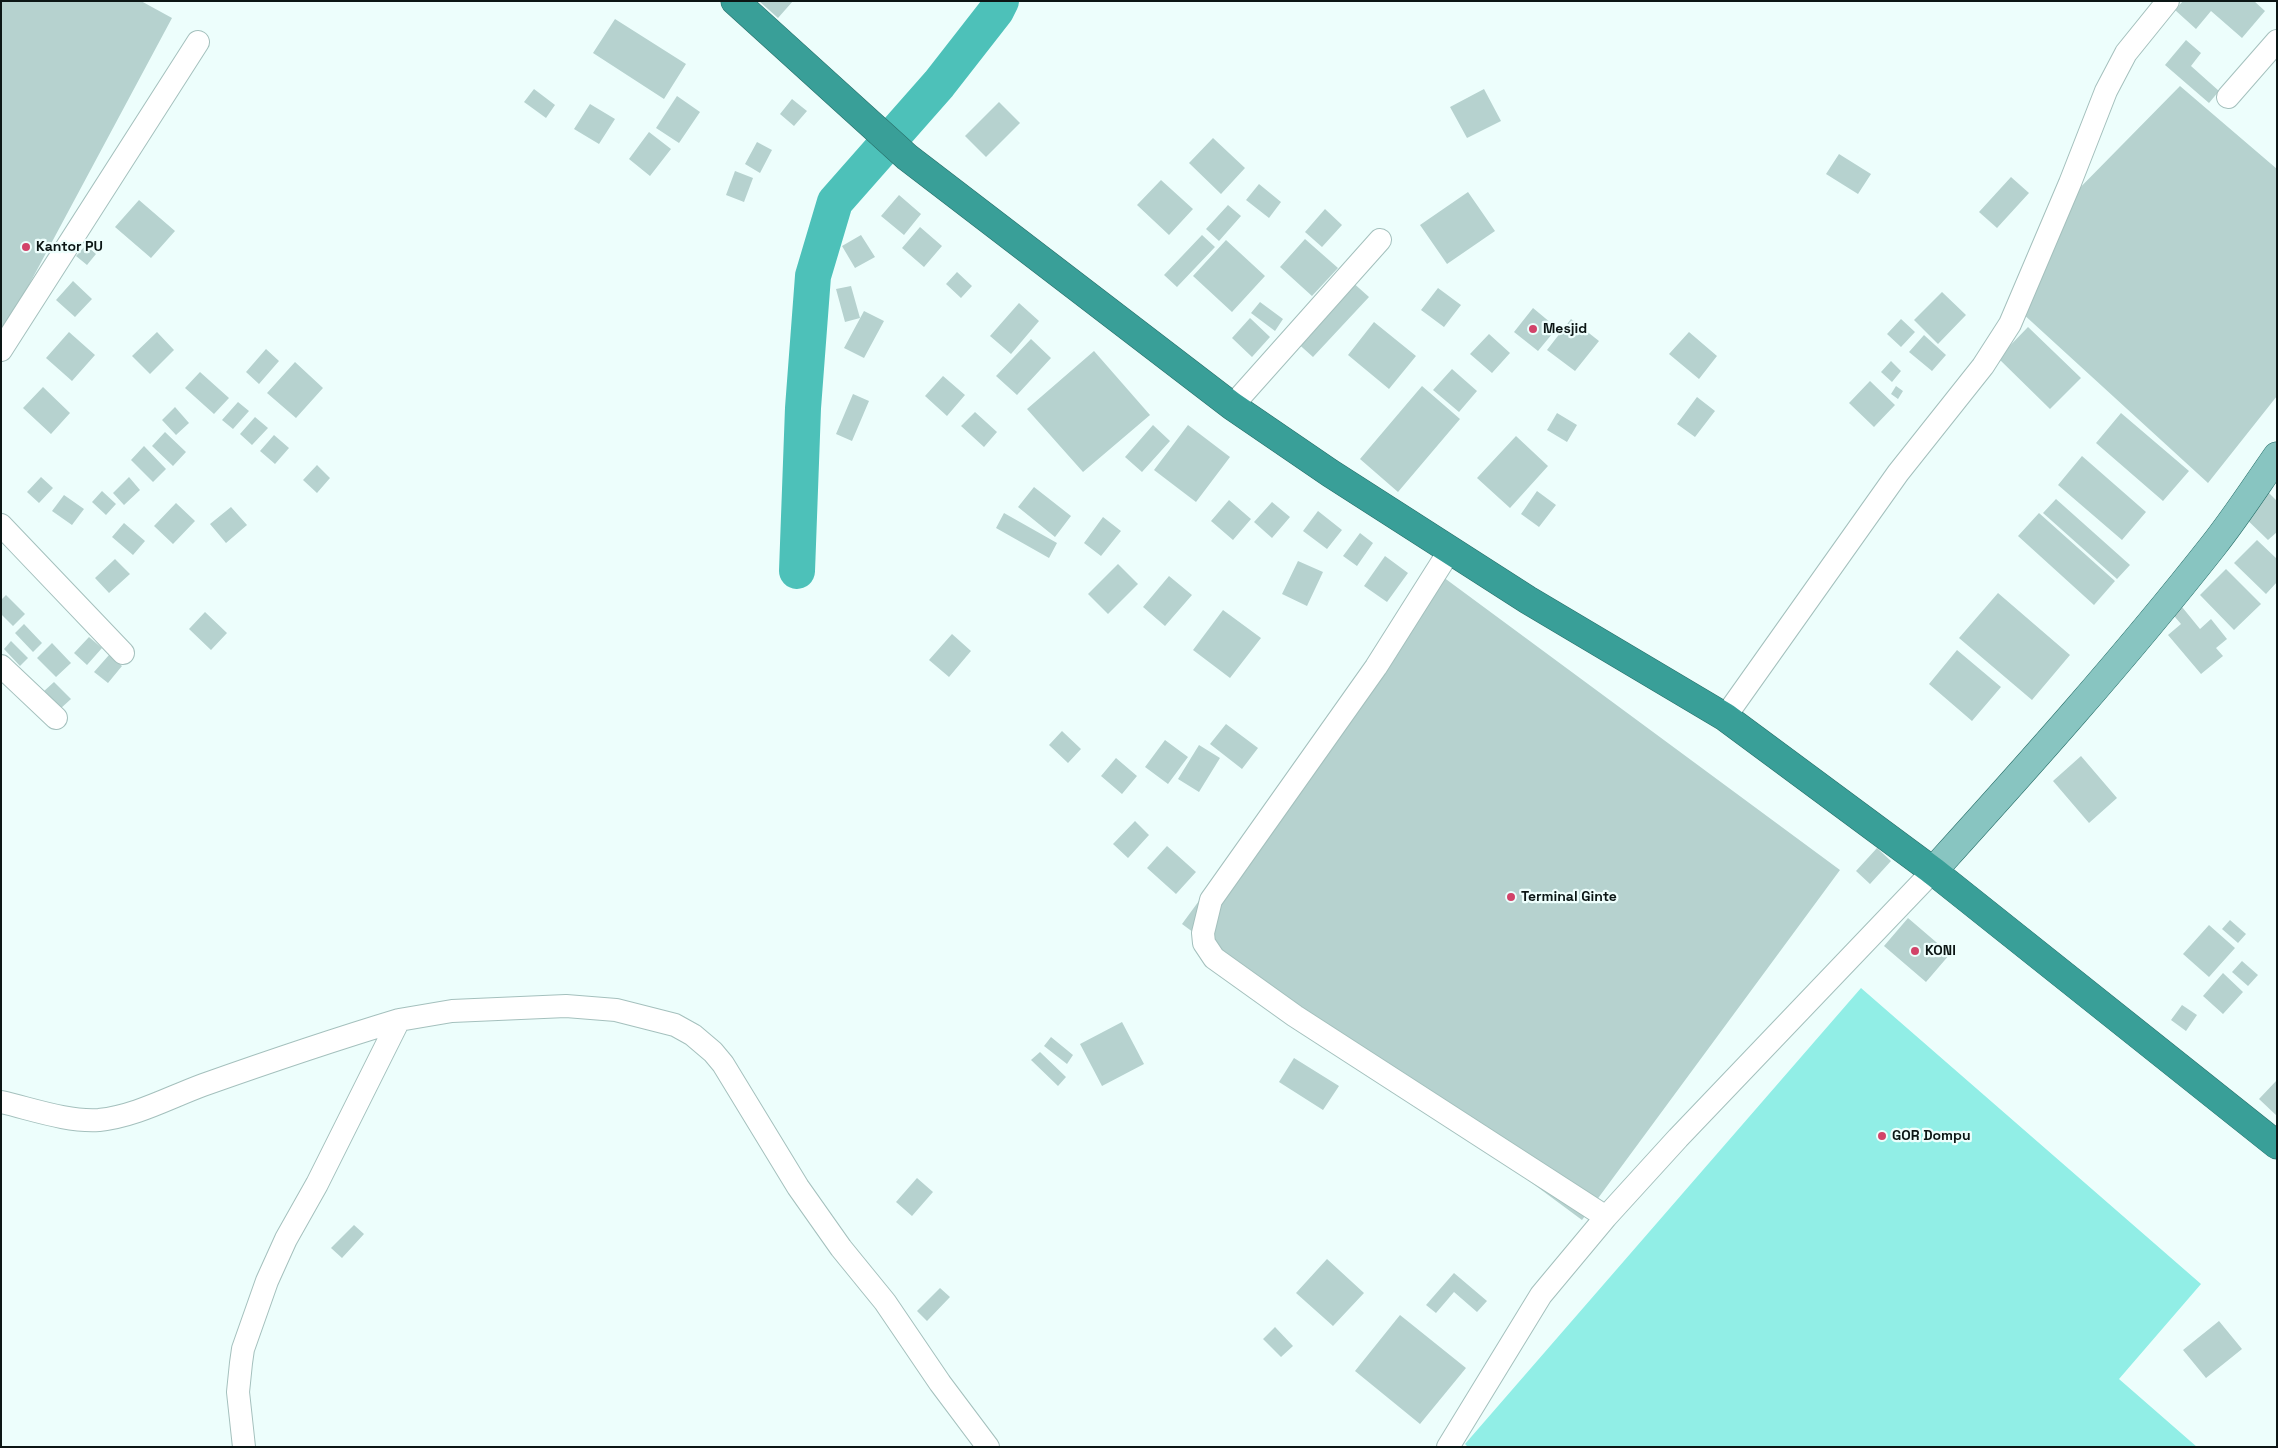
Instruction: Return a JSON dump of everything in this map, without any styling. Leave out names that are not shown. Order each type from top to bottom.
[{"type":"highway","points":[[735,1],[907,157],[1232,406],[1330,473],[1528,600],[1725,717],[1933,871],[2277,1145]]},
{"type":"main road","points":[[1933,871],[2064,727],[2215,544],[2277,456]]},
{"type":"street","points":[[1725,717],[1898,473],[1983,366],[2010,324],[2070,183],[2106,92],[2126,53],[2168,1]]},
{"type":"street","points":[[2228,97],[2277,41]]},
{"type":"street","points":[[1,350],[198,42]]},
{"type":"street","points":[[1232,406],[1380,240]]},
{"type":"street","points":[[1,525],[123,653]]},
{"type":"street","points":[[1450,550],[1376,667],[1212,900],[1205,921],[1204,943],[1220,963],[1295,1016],[1606,1217]]},
{"type":"street","points":[[1,666],[56,718]]},
{"type":"street","points":[[1448,1447],[1541,1295],[1606,1217],[1933,871]]},
{"type":"street","points":[[1,1102],[74,1119],[97,1120],[130,1114],[201,1086],[323,1043],[399,1020],[452,1011],[566,1006],[616,1010],[675,1025],[693,1035],[713,1052],[723,1064],[798,1187],[841,1248],[885,1302],[940,1383],[988,1447]]},
{"type":"street","points":[[244,1447],[238,1392],[241,1363],[243,1349],[267,1281],[286,1239],[317,1184],[399,1020]]},
{"type":"shaded area","name":"GOR Dompu","points":[[1861,988],[2201,1284],[2119,1379],[2197,1447],[1468,1447],[1465,1444]]},
{"type":"building","name":"Kantor PU","points":[[1,1],[141,1],[172,18],[1,337]]},
{"type":"building","points":[[759,1],[793,1],[778,18]]},
{"type":"building","points":[[2183,1],[2254,1],[2265,11],[2242,38],[2211,11],[2196,29],[2175,10]]},
{"type":"building","points":[[615,19],[686,64],[664,99],[593,53]]},
{"type":"building","points":[[2186,40],[2201,53],[2191,66],[2219,91],[2209,103],[2165,65]]},
{"type":"building","points":[[2180,86],[2277,169],[2277,396],[2208,483],[2021,312],[2059,209]]},
{"type":"building","points":[[534,89],[555,105],[546,118],[524,102]]},
{"type":"building","points":[[1484,89],[1501,121],[1467,138],[1450,107]]},
{"type":"building","points":[[677,96],[700,112],[679,143],[656,128]]},
{"type":"building","points":[[792,99],[807,111],[794,126],[780,114]]},
{"type":"building","points":[[999,102],[1020,123],[986,157],[965,136]]},
{"type":"building","points":[[590,104],[615,119],[599,144],[574,129]]},
{"type":"building","points":[[649,132],[671,149],[650,176],[629,159]]},
{"type":"building","points":[[1213,138],[1245,168],[1221,194],[1189,163]]},
{"type":"building","points":[[757,142],[772,150],[760,173],[745,164]]},
{"type":"building","points":[[1839,154],[1871,174],[1858,194],[1826,174]]},
{"type":"building","points":[[735,171],[753,178],[744,202],[726,195]]},
{"type":"building","points":[[2011,177],[2029,193],[1997,228],[1979,212]]},
{"type":"building","points":[[1161,180],[1193,209],[1169,235],[1137,205]]},
{"type":"building","points":[[1259,184],[1281,202],[1269,218],[1246,200]]},
{"type":"building","points":[[1468,192],[1495,231],[1447,264],[1420,225]]},
{"type":"building","points":[[899,195],[921,214],[904,235],[881,216]]},
{"type":"building","points":[[139,200],[175,231],[151,258],[115,227]]},
{"type":"building","points":[[1228,205],[1241,216],[1219,241],[1206,229]]},
{"type":"building","points":[[1325,209],[1342,225],[1322,247],[1305,232]]},
{"type":"building","points":[[920,227],[942,246],[924,267],[902,248]]},
{"type":"building","points":[[861,235],[875,257],[855,268],[842,246]]},
{"type":"building","points":[[1202,235],[1215,247],[1177,287],[1164,275]]},
{"type":"building","points":[[1305,239],[1338,268],[1312,296],[1280,267]]},
{"type":"building","points":[[1226,240],[1265,276],[1232,312],[1193,276]]},
{"type":"building","points":[[86,245],[96,254],[87,265],[76,256]]},
{"type":"building","points":[[957,272],[972,286],[961,298],[946,284]]},
{"type":"building","points":[[1350,280],[1369,297],[1313,357],[1294,340]]},
{"type":"building","points":[[73,281],[92,299],[75,317],[56,300]]},
{"type":"building","points":[[851,286],[860,318],[845,322],[836,289]]},
{"type":"building","points":[[1438,288],[1461,305],[1444,327],[1421,310]]},
{"type":"building","points":[[1942,292],[1966,315],[1938,344],[1914,320]]},
{"type":"building","points":[[1260,302],[1283,319],[1275,331],[1251,313]]},
{"type":"building","points":[[1019,303],[1039,321],[1011,354],[990,336]]},
{"type":"building","points":[[1533,308],[1557,328],[1538,351],[1514,332]]},
{"type":"building","points":[[864,311],[884,321],[864,358],[844,348]]},
{"type":"building","points":[[1250,318],[1270,337],[1252,357],[1232,338]]},
{"type":"building","points":[[1571,319],[1599,341],[1575,371],[1547,350]]},
{"type":"building","points":[[1901,319],[1915,332],[1901,347],[1887,334]]},
{"type":"building","points":[[1374,322],[1416,356],[1389,389],[1348,355]]},
{"type":"building","points":[[2028,327],[2081,378],[2050,409],[1998,358]]},
{"type":"building","points":[[69,332],[95,355],[72,381],[46,358]]},
{"type":"building","points":[[157,332],[174,350],[150,374],[132,356]]},
{"type":"building","points":[[1689,332],[1717,356],[1699,379],[1669,354]]},
{"type":"building","points":[[1489,334],[1510,353],[1492,373],[1470,354]]},
{"type":"building","points":[[1924,335],[1946,355],[1932,371],[1909,352]]},
{"type":"building","points":[[1031,339],[1051,358],[1017,395],[996,376]]},
{"type":"building","points":[[266,349],[279,361],[259,384],[246,372]]},
{"type":"building","points":[[1094,351],[1150,415],[1083,472],[1027,409]]},
{"type":"building","points":[[1891,361],[1901,371],[1892,382],[1881,372]]},
{"type":"building","points":[[295,362],[323,388],[296,418],[267,393]]},
{"type":"building","points":[[1452,369],[1477,391],[1459,412],[1433,390]]},
{"type":"building","points":[[200,372],[229,398],[214,414],[185,388]]},
{"type":"building","points":[[943,376],[965,395],[947,416],[925,396]]},
{"type":"building","points":[[1870,381],[1895,405],[1874,427],[1849,403]]},
{"type":"building","points":[[1422,386],[1460,419],[1398,492],[1360,459]]},
{"type":"building","points":[[1896,386],[1903,391],[1898,399],[1891,394]]},
{"type":"building","points":[[43,387],[70,413],[51,434],[23,408]]},
{"type":"building","points":[[853,394],[869,401],[852,441],[836,434]]},
{"type":"building","points":[[1697,397],[1715,411],[1695,437],[1677,424]]},
{"type":"building","points":[[238,402],[249,411],[233,429],[222,420]]},
{"type":"building","points":[[175,407],[189,423],[176,435],[162,420]]},
{"type":"building","points":[[975,412],[997,432],[984,447],[961,426]]},
{"type":"building","points":[[1557,413],[1577,425],[1567,442],[1547,430]]},
{"type":"building","points":[[2121,413],[2189,471],[2163,501],[2096,443]]},
{"type":"building","points":[[255,417],[268,428],[252,445],[240,434]]},
{"type":"building","points":[[1153,425],[1170,441],[1142,472],[1125,457]]},
{"type":"building","points":[[1188,425],[1230,457],[1196,502],[1154,470]]},
{"type":"building","points":[[165,432],[186,452],[173,466],[152,446]]},
{"type":"building","points":[[274,435],[289,448],[275,464],[260,451]]},
{"type":"building","points":[[1516,436],[1548,466],[1510,508],[1477,478]]},
{"type":"building","points":[[144,446],[166,469],[153,482],[131,460]]},
{"type":"building","points":[[2082,456],[2146,512],[2122,540],[2058,485]]},
{"type":"building","points":[[317,465],[330,478],[317,493],[303,480]]},
{"type":"building","points":[[41,477],[53,488],[39,503],[27,492]]},
{"type":"building","points":[[129,477],[140,490],[124,505],[113,493]]},
{"type":"building","points":[[1034,487],[1071,516],[1055,537],[1018,507]]},
{"type":"building","points":[[2264,488],[2277,501],[2277,532],[2268,540],[2239,512]]},
{"type":"building","points":[[102,491],[116,504],[106,515],[92,502]]},
{"type":"building","points":[[1537,491],[1556,505],[1539,527],[1521,514]]},
{"type":"building","points":[[64,495],[84,509],[72,525],[52,511]]},
{"type":"building","points":[[2056,499],[2130,565],[2117,579],[2043,513]]},
{"type":"building","points":[[1229,500],[1251,519],[1233,540],[1211,521]]},
{"type":"building","points":[[1272,502],[1290,517],[1272,538],[1254,522]]},
{"type":"building","points":[[176,503],[195,521],[173,544],[154,526]]},
{"type":"building","points":[[231,507],[247,525],[226,543],[210,524]]},
{"type":"building","points":[[1318,511],[1342,530],[1327,549],[1303,531]]},
{"type":"building","points":[[1004,513],[1057,543],[1049,558],[996,528]]},
{"type":"building","points":[[2039,513],[2115,581],[2094,605],[2018,536]]},
{"type":"building","points":[[1103,517],[1121,531],[1101,556],[1084,543]]},
{"type":"building","points":[[124,523],[145,541],[133,555],[112,537]]},
{"type":"building","points":[[1360,533],[1373,543],[1357,566],[1343,556]]},
{"type":"building","points":[[2257,540],[2277,559],[2277,582],[2266,594],[2234,563]]},
{"type":"building","points":[[1385,556],[1408,573],[1387,602],[1364,586]]},
{"type":"building","points":[[115,559],[130,574],[109,593],[95,578]]},
{"type":"building","points":[[1298,561],[1323,572],[1307,606],[1282,594]]},
{"type":"building","points":[[1118,564],[1138,584],[1108,614],[1088,594]]},
{"type":"building","points":[[2226,569],[2261,604],[2234,630],[2200,595]]},
{"type":"building","name":"Terminal Ginte","points":[[1439,574],[1840,870],[1582,1220],[1182,924]]},
{"type":"building","points":[[1169,576],[1192,595],[1165,626],[1143,607]]},
{"type":"building","points":[[1998,593],[2070,655],[2032,700],[1959,638]]},
{"type":"building","points":[[6,595],[25,614],[13,626],[1,614],[1,600]]},
{"type":"building","points":[[2178,602],[2200,629],[2211,619],[2227,639],[2216,648],[2223,656],[2201,674],[2168,635],[2181,624],[2169,610]]},
{"type":"building","points":[[1223,610],[1261,638],[1230,678],[1193,650]]},
{"type":"building","points":[[205,612],[227,633],[211,650],[189,629]]},
{"type":"building","points":[[24,624],[42,643],[33,652],[15,633]]},
{"type":"building","points":[[952,634],[971,651],[949,677],[929,660]]},
{"type":"building","points":[[89,637],[102,648],[87,665],[74,653]]},
{"type":"building","points":[[11,641],[28,658],[20,666],[4,649]]},
{"type":"building","points":[[52,643],[71,663],[56,677],[37,658]]},
{"type":"building","points":[[1957,650],[2001,687],[1972,721],[1929,684]]},
{"type":"building","points":[[109,655],[122,666],[108,683],[94,672]]},
{"type":"building","points":[[54,682],[71,699],[60,709],[43,692]]},
{"type":"building","points":[[1226,724],[1258,748],[1242,769],[1210,744]]},
{"type":"building","points":[[1062,731],[1081,749],[1068,763],[1049,745]]},
{"type":"building","points":[[1165,740],[1188,757],[1168,784],[1145,767]]},
{"type":"building","points":[[1199,745],[1220,758],[1199,792],[1178,779]]},
{"type":"building","points":[[2081,756],[2117,798],[2089,823],[2053,781]]},
{"type":"building","points":[[1116,758],[1137,776],[1122,794],[1101,776]]},
{"type":"building","points":[[1135,821],[1149,835],[1128,858],[1113,844]]},
{"type":"building","points":[[1167,846],[1196,872],[1176,894],[1147,868]]},
{"type":"building","points":[[1877,848],[1891,861],[1870,884],[1856,871]]},
{"type":"building","points":[[1908,918],[1950,954],[1926,982],[1884,946]]},
{"type":"building","points":[[2230,920],[2246,934],[2238,943],[2222,929]]},
{"type":"building","points":[[2209,925],[2235,948],[2209,977],[2183,954]]},
{"type":"building","points":[[2242,961],[2258,975],[2248,986],[2232,972]]},
{"type":"building","points":[[2223,973],[2243,992],[2223,1014],[2203,996]]},
{"type":"building","points":[[2182,1005],[2197,1015],[2186,1031],[2171,1020]]},
{"type":"building","points":[[1122,1022],[1144,1064],[1102,1086],[1080,1044]]},
{"type":"building","points":[[1051,1037],[1073,1055],[1067,1064],[1044,1046]]},
{"type":"building","points":[[1040,1052],[1066,1077],[1058,1086],[1031,1060]]},
{"type":"building","points":[[1294,1058],[1339,1086],[1323,1110],[1279,1082]]},
{"type":"building","points":[[2277,1080],[2277,1116],[2259,1099]]},
{"type":"building","points":[[917,1178],[933,1192],[912,1216],[896,1202]]},
{"type":"building","points":[[354,1225],[364,1234],[342,1258],[331,1248]]},
{"type":"building","points":[[1327,1259],[1364,1293],[1333,1326],[1296,1293]]},
{"type":"building","points":[[1454,1273],[1487,1301],[1477,1312],[1454,1292],[1436,1313],[1426,1305]]},
{"type":"building","points":[[940,1288],[950,1297],[927,1321],[917,1311]]},
{"type":"building","points":[[1400,1315],[1466,1368],[1420,1424],[1355,1371]]},
{"type":"building","points":[[2219,1321],[2242,1349],[2206,1378],[2183,1350]]},
{"type":"building","points":[[1275,1327],[1293,1346],[1281,1357],[1263,1339]]},
{"type":"waterway","points":[[797,571],[803,408],[813,276],[835,202],[939,84],[996,11],[1001,1]]},
{"type":"place","name":"Kantor PU","points":[[26,247]]},
{"type":"place","name":"Mesjid","points":[[1533,329]]},
{"type":"place","name":"Terminal Ginte","points":[[1511,897]]},
{"type":"place","name":"KONI","points":[[1915,951]]},
{"type":"place","name":"GOR Dompu","points":[[1882,1136]]}]
